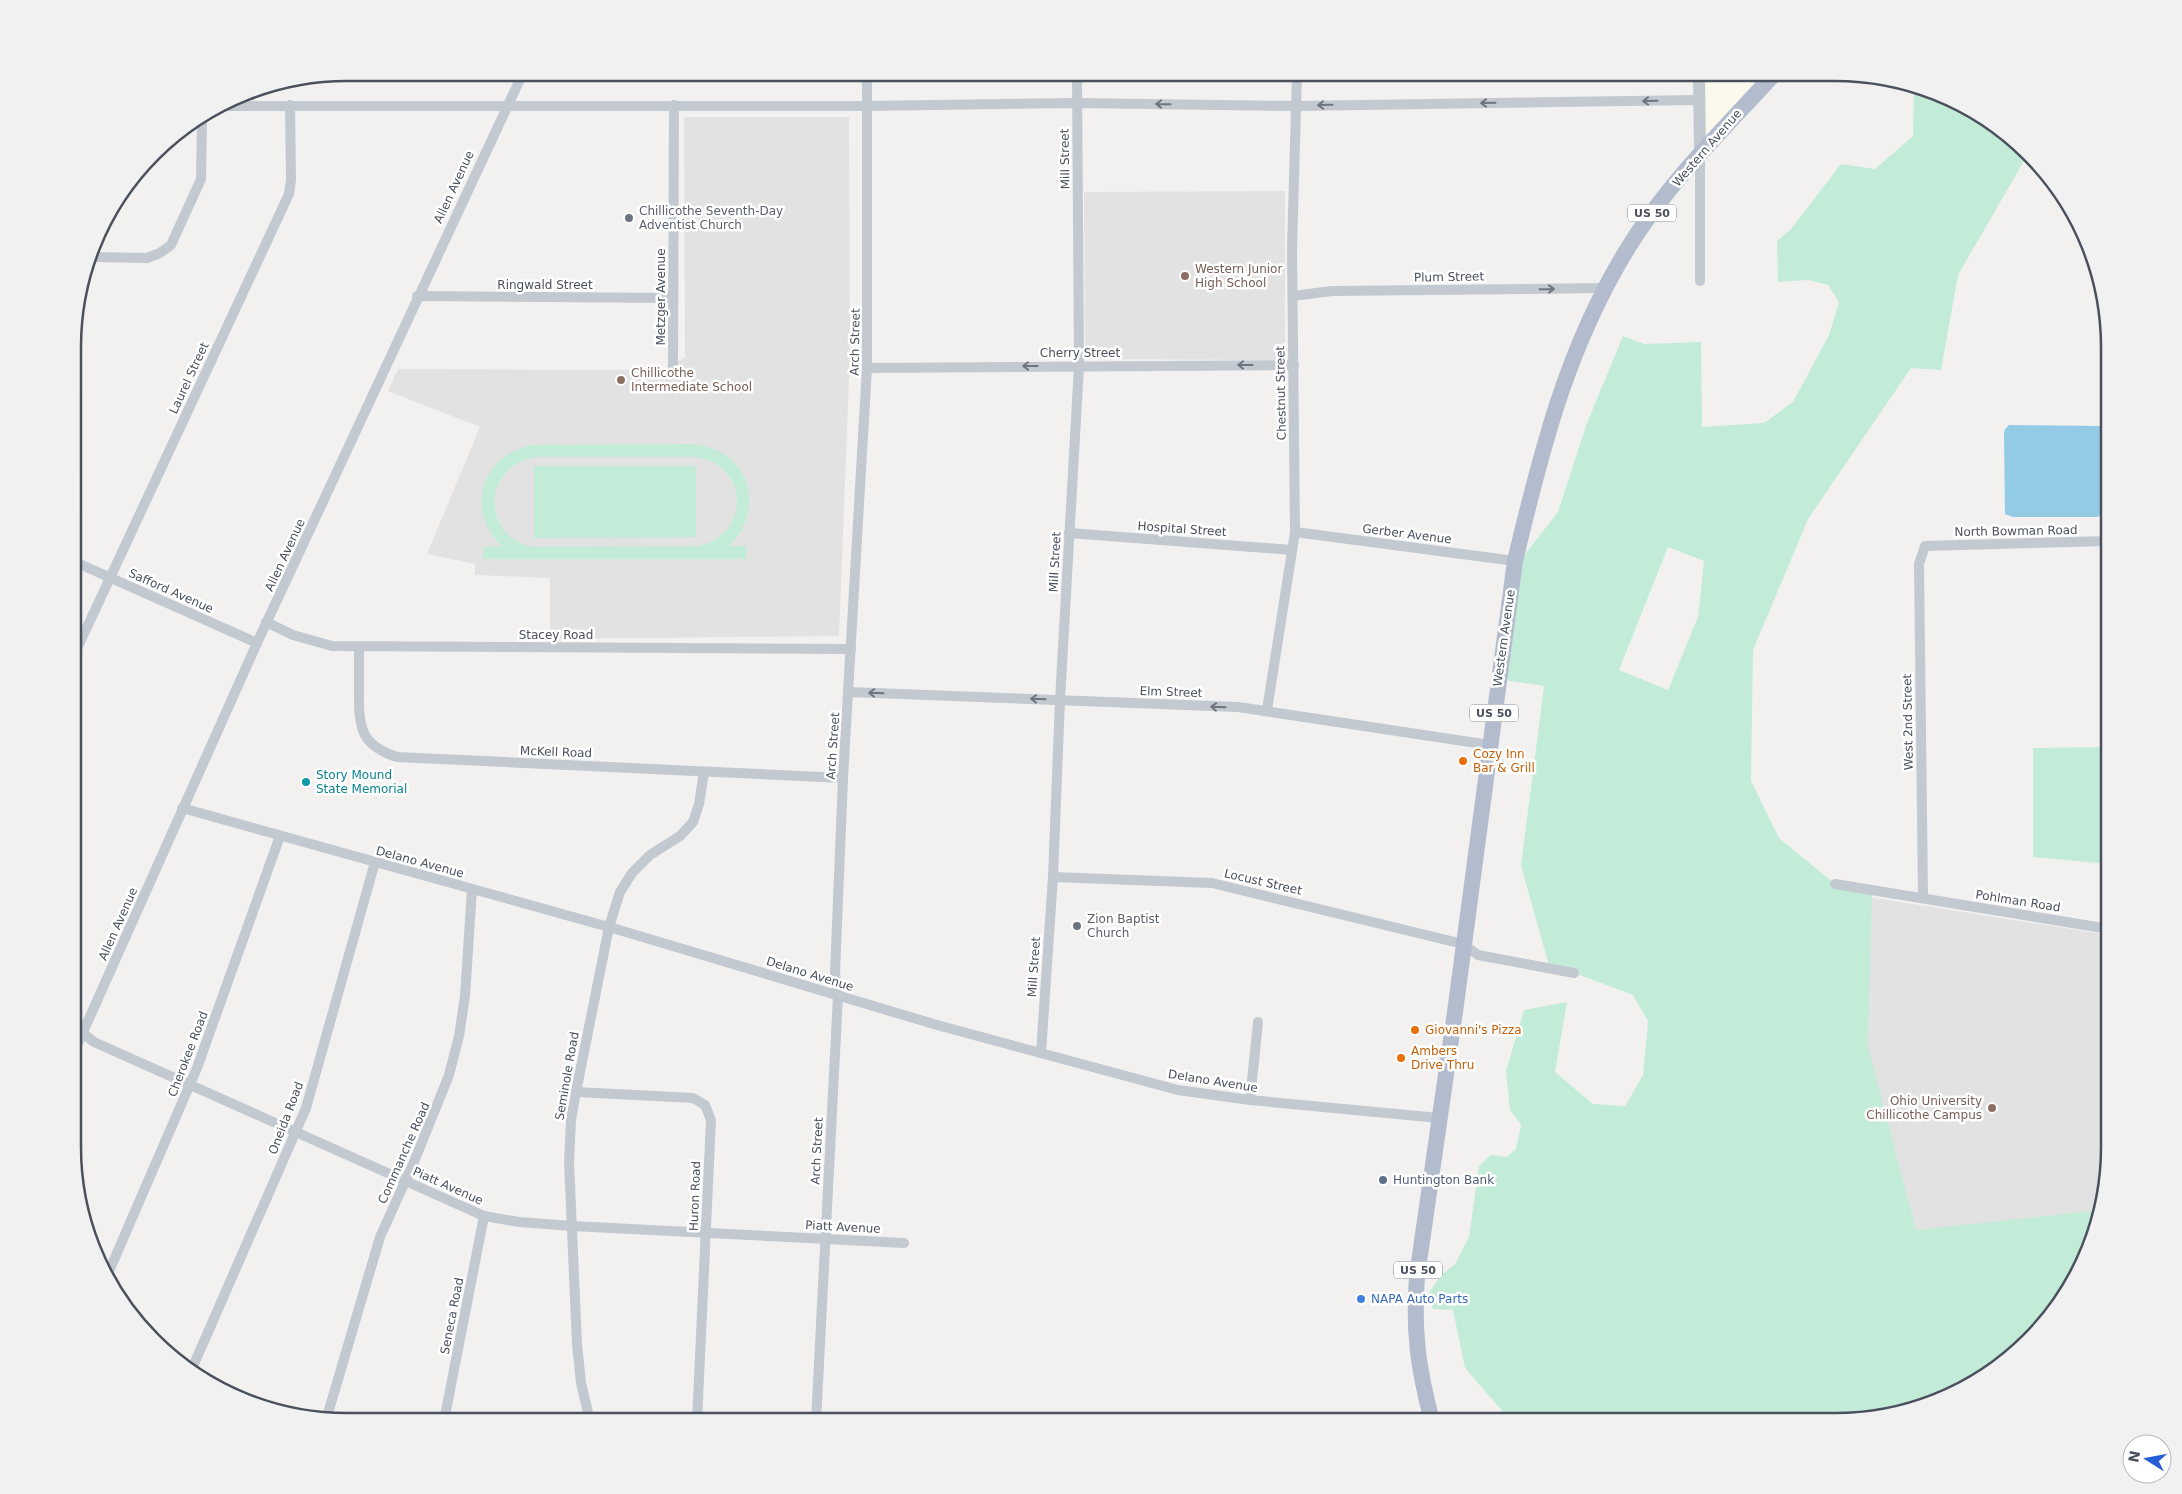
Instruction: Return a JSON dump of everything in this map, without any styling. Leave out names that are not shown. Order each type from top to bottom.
[{"type":"main road","name":"Western Avenue","points":[[1430,1413],[1416,1351],[1414,1312],[1417,1276],[1455,1012],[1515,561],[1542,449],[1580,337],[1633,240],[1662,200],[1768,81]]},
{"type":"street","name":"Allen Avenue","points":[[81,1024],[182,808],[266,622],[351,444],[417,296],[519,81]]},
{"type":"street","name":"Arch Street","points":[[816,1413],[838,996],[835,973],[843,778],[867,368],[867,81]]},
{"type":"street","name":"Mill Street","points":[[1041,1053],[1053,877],[1060,700],[1079,366],[1076,81]]},
{"type":"street","name":"Chestnut Street","points":[[1267,710],[1295,532],[1292,249],[1296,81]]},
{"type":"street","points":[[1699,81],[1700,281]]},
{"type":"street","points":[[237,106],[866,106],[1077,103],[1297,106],[1699,100]]},
{"type":"street","name":"Laurel Street","points":[[81,640],[289,194],[291,180],[290,105]]},
{"type":"street","name":"Metzger Avenue","points":[[673,369],[674,105]]},
{"type":"street","points":[[97,257],[146,258],[160,253],[170,246],[201,179],[202,125]]},
{"type":"street","name":"Plum Street","points":[[1293,296],[1332,291],[1606,288]]},
{"type":"street","name":"Ringwald Street","points":[[417,296],[674,298]]},
{"type":"street","name":"Cherry Street","points":[[867,368],[1294,365]]},
{"type":"street","name":"Gerber Avenue","points":[[1295,532],[1515,561]]},
{"type":"street","name":"Hospital Street","points":[[1069,533],[1292,550]]},
{"type":"street","name":"North Bowman Road","points":[[1925,546],[2101,541]]},
{"type":"street","name":"West 2nd Street","points":[[1922,898],[1919,564],[1925,546]]},
{"type":"street","name":"Safford Avenue","points":[[81,565],[257,643]]},
{"type":"street","name":"Stacey Road","points":[[266,622],[312,642],[332,646],[851,649]]},
{"type":"street","name":"McKell Road","points":[[359,647],[358,715],[362,731],[371,744],[383,752],[406,757],[843,778]]},
{"type":"street","name":"Elm Street","points":[[849,692],[1238,707],[1490,744]]},
{"type":"street","name":"Seminole Road","points":[[588,1413],[581,1383],[577,1344],[572,1226],[570,1139],[576,1092],[608,927],[620,892],[632,872],[650,855],[680,836],[692,822],[699,804],[704,772]]},
{"type":"street","name":"Delano Avenue","points":[[182,808],[608,927],[838,996],[1178,1090],[1250,1100],[1439,1118]]},
{"type":"street","name":"Cherokee Road","points":[[110,1266],[190,1086],[280,836]]},
{"type":"street","name":"Oneida Road","points":[[194,1364],[306,1108],[375,862]]},
{"type":"street","name":"Locust Street","points":[[1053,877],[1212,883],[1463,944],[1478,955],[1574,973]]},
{"type":"street","name":"Pohlman Road","points":[[1835,884],[2101,928]]},
{"type":"street","name":"Commanche Road","points":[[328,1412],[380,1237],[440,1102],[459,1036],[465,996],[472,889]]},
{"type":"street","points":[[1250,1100],[1258,1022]]},
{"type":"street","name":"Piatt Avenue","points":[[81,1032],[94,1042],[190,1086],[484,1216],[519,1222],[572,1226],[904,1243]]},
{"type":"street","name":"Huron Road","points":[[576,1092],[693,1098],[705,1104],[711,1120],[698,1413]]},
{"type":"street","name":"Seneca Road","points":[[446,1413],[484,1216]]},
{"type":"shaded area","points":[[1704,81],[1759,81],[1703,141]]},
{"type":"shaded area","name":"Chillicothe Intermediate School","points":[[684,117],[849,117],[850,354],[839,636],[550,639],[550,578],[475,575],[475,564],[427,554],[480,427],[388,391],[398,369],[664,370],[685,357]]},
{"type":"shaded area","name":"Western Junior High School","points":[[1285,191],[1285,360],[1085,359],[1084,192]]},
{"type":"shaded area","name":"Ohio University Chillicothe Campus","points":[[1869,897],[2101,934],[2101,1146],[2096,1198],[2087,1231],[1909,1240],[1861,1052]]},
{"type":"green space","points":[[1914,93],[1968,117],[1997,136],[2024,160],[1958,275],[1941,370],[1911,368],[1808,519],[1753,650],[1751,781],[1779,838],[1835,884],[1872,890],[1868,1047],[1916,1230],[2093,1211],[2087,1232],[2065,1280],[2046,1309],[2023,1335],[1997,1358],[1968,1377],[1920,1399],[1886,1408],[1834,1413],[1504,1413],[1465,1368],[1453,1310],[1433,1309],[1429,1293],[1441,1275],[1455,1264],[1469,1237],[1479,1166],[1491,1155],[1507,1157],[1516,1149],[1521,1125],[1510,1110],[1506,1071],[1524,1010],[1567,1002],[1555,1072],[1593,1104],[1625,1106],[1643,1075],[1648,1021],[1633,995],[1574,973],[1550,969],[1521,866],[1544,686],[1504,680],[1522,558],[1558,512],[1587,423],[1623,336],[1644,344],[1701,342],[1702,427],[1764,423],[1793,402],[1829,335],[1839,302],[1828,285],[1808,280],[1778,282],[1777,241],[1791,229],[1841,164],[1875,169],[1913,136]],"holes":[[[1668,547],[1704,561],[1698,617],[1668,690],[1619,670]]]},
{"type":"green space","points":[[693,444],[712,448],[727,457],[739,468],[746,483],[749,498],[748,515],[741,531],[729,546],[746,546],[746,559],[483,559],[483,547],[502,546],[491,532],[484,517],[481,502],[483,487],[489,473],[499,461],[513,452],[530,445]],"holes":[[[539,457],[693,457],[711,461],[725,471],[733,483],[737,498],[735,513],[729,527],[717,539],[699,546],[538,547],[519,542],[505,532],[497,518],[495,502],[497,487],[506,473],[520,462]]]},
{"type":"green space","points":[[534,466],[696,466],[696,537],[534,538]]},
{"type":"green space","points":[[2101,747],[2101,863],[2033,857],[2033,748]]},
{"type":"water","points":[[2009,425],[2101,426],[2101,515],[2097,517],[2013,517],[2005,514],[2005,429]]},
{"type":"place","name":"Chillicothe Seventh-Day Adventist Church","points":[[629,218]]},
{"type":"place","name":"Western Junior High School","points":[[1185,276]]},
{"type":"place","name":"Chillicothe Intermediate School","points":[[621,380]]},
{"type":"place","name":"Cozy Inn Bar & Grill","points":[[1463,761]]},
{"type":"place","name":"Story Mound State Memorial","points":[[306,782]]},
{"type":"place","name":"Zion Baptist Church","points":[[1077,926]]},
{"type":"place","name":"Giovanni's Pizza","points":[[1415,1030]]},
{"type":"place","name":"Ambers Drive Thru","points":[[1401,1058]]},
{"type":"place","name":"Ohio University Chillicothe Campus","points":[[1992,1108]]},
{"type":"place","name":"Huntington Bank","points":[[1383,1180]]},
{"type":"place","name":"NAPA Auto Parts","points":[[1361,1299]]}]
